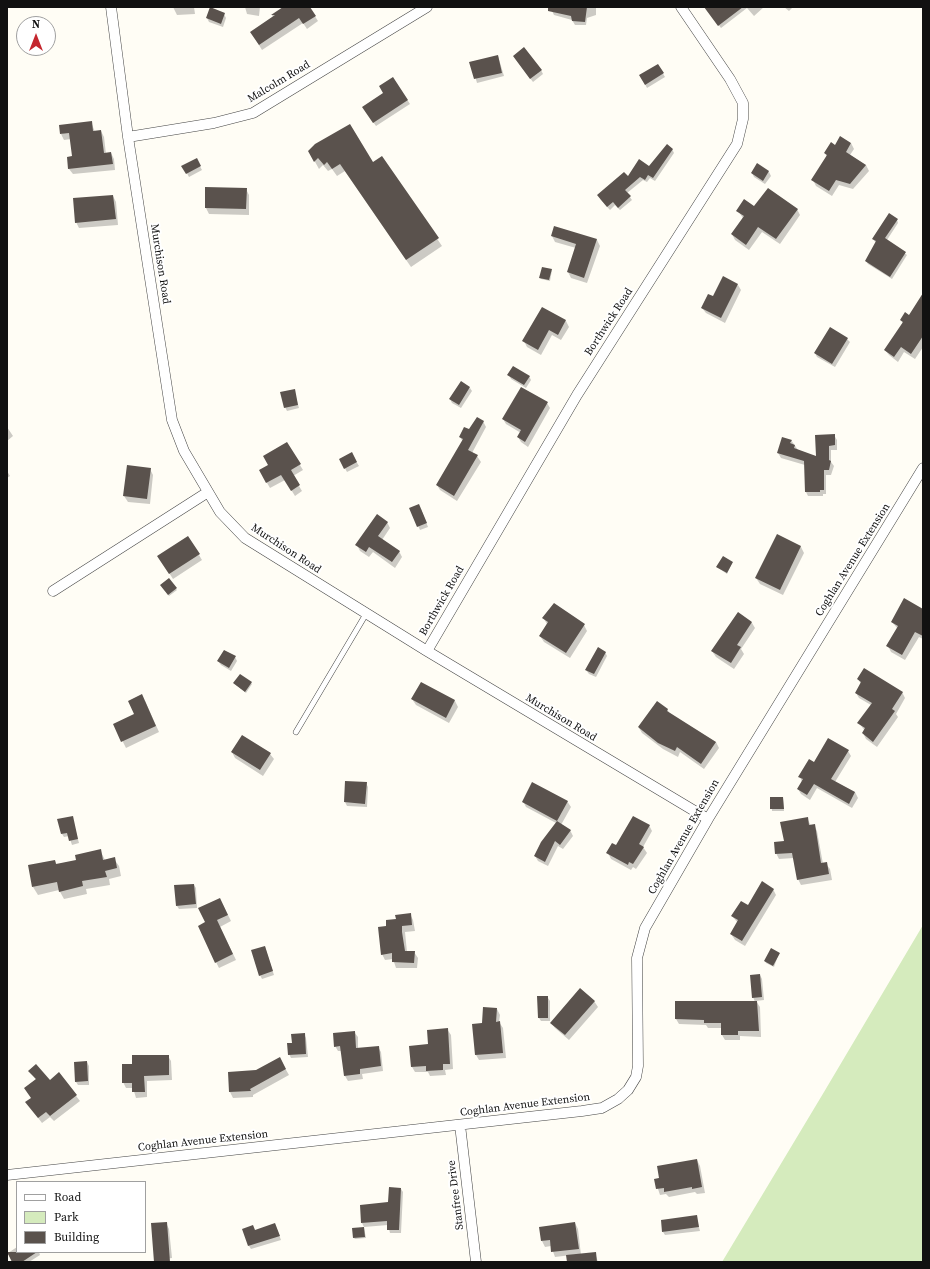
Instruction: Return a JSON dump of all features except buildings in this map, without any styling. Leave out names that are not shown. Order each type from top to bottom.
[{"type":"street","name":"Murchison Road","points":[[111,7],[128,137],[172,420],[184,451],[220,512],[245,538],[366,614],[708,819]]},
{"type":"street","name":"Malcolm Road","points":[[128,137],[214,123],[253,113],[427,7]]},
{"type":"street","name":"Borthwick Road","points":[[427,651],[577,395],[737,144],[742,119],[743,104],[730,79],[681,7]]},
{"type":"street","name":"Coghlan Avenue Extension","points":[[7,1176],[602,1108],[618,1099],[628,1090],[636,1077],[638,1066],[637,958],[645,928],[708,819],[923,468]]},
{"type":"street","points":[[53,591],[208,492]]},
{"type":"street","name":"Stanfree Drive","points":[[460,1125],[476,1262]]},
{"type":"lane","points":[[296,732],[366,614]]},
{"type":"green space","points":[[923,925],[923,1262],[722,1262],[824,1092]]}]
